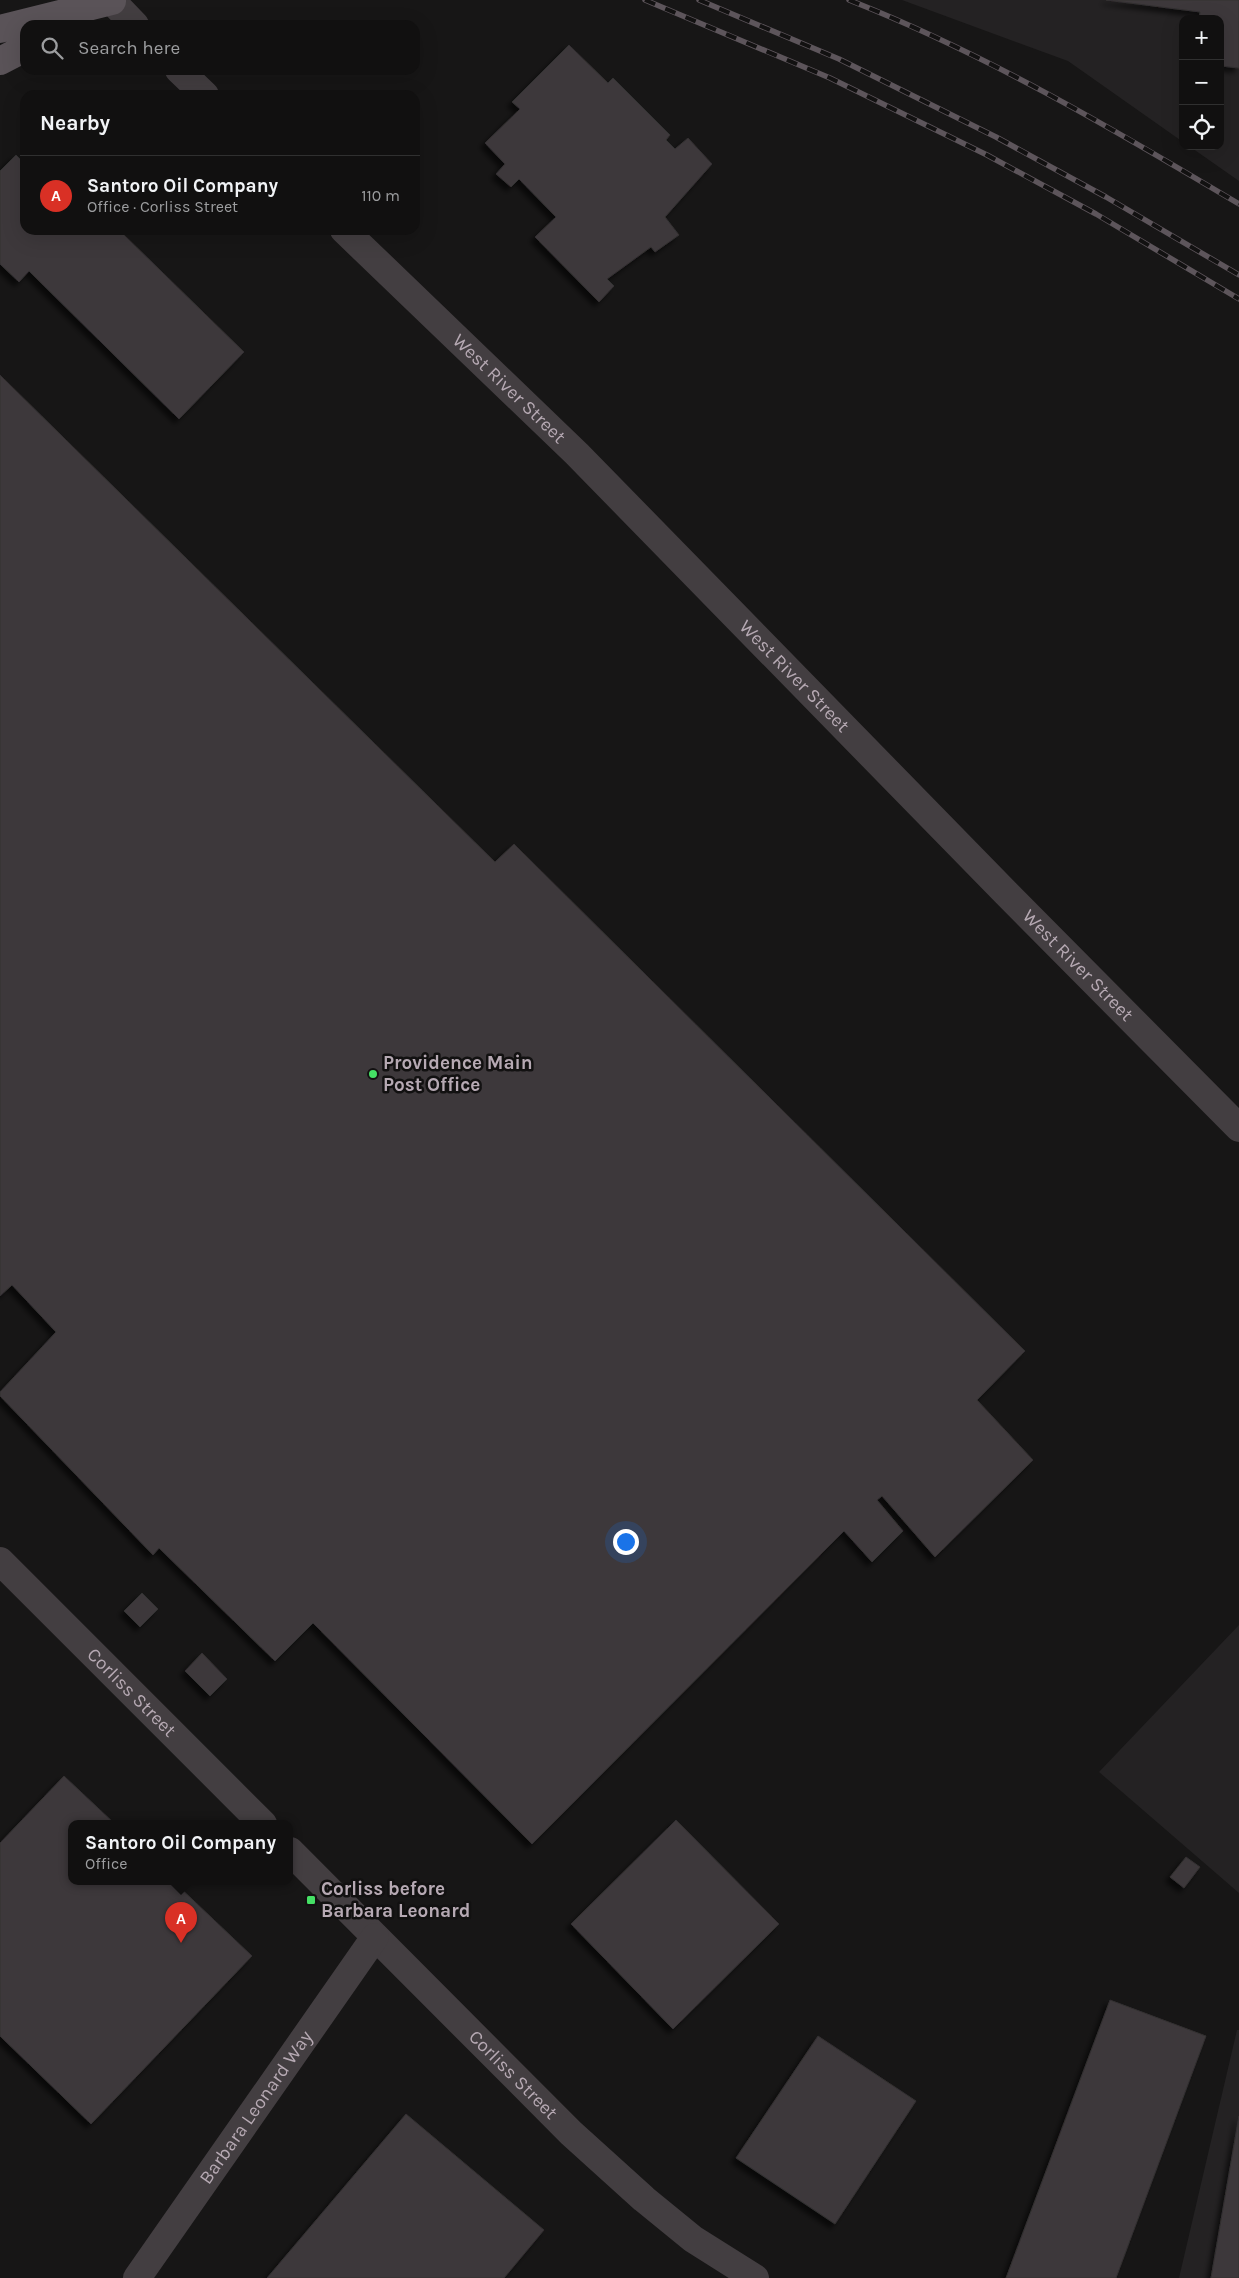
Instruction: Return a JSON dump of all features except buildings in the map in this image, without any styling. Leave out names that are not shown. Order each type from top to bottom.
[{"type":"main road","points":[[79,20],[114,1]]},
{"type":"main road","points":[[37,20],[114,1]]},
{"type":"main road","points":[[0,29],[20,24]]},
{"type":"main road","points":[[0,61],[20,51]]},
{"type":"street","points":[[114,1],[131,20]]},
{"type":"street","points":[[185,75],[200,90]]},
{"type":"street","name":"West River Street","points":[[349,235],[584,460],[1006,893],[1239,1128]]},
{"type":"street","name":"Corliss Street","points":[[0,1561],[259,1820]]},
{"type":"street","name":"Corliss Street","points":[[293,1854],[571,2133],[693,2239],[755,2278]]},
{"type":"street","name":"Barbara Leonard Way","points":[[137,2278],[375,1937]]},
{"type":"shaded area","points":[[902,0],[1239,0],[1239,181],[1195,150],[1224,150],[1224,15],[1179,15],[1179,139],[1068,61]]},
{"type":"shaded area","points":[[1239,1625],[1239,1893],[1099,1772]]},
{"type":"shaded area","points":[[1237,2030],[1239,2030],[1239,2278],[1179,2278]]},
{"type":"railway","points":[[645,0],[830,78],[987,155],[1096,214],[1239,299]]},
{"type":"railway","points":[[699,0],[839,59],[996,137],[1106,197],[1239,275]]},
{"type":"railway","points":[[849,0],[950,44],[1048,94],[1239,204]]},
{"type":"place","name":"Providence Main Post Office","points":[[373,1074]]},
{"type":"place","name":"Corliss before Barbara Leonard","points":[[311,1900]]},
{"type":"place","name":"Santoro Oil Company","points":[[181,1943]]}]
